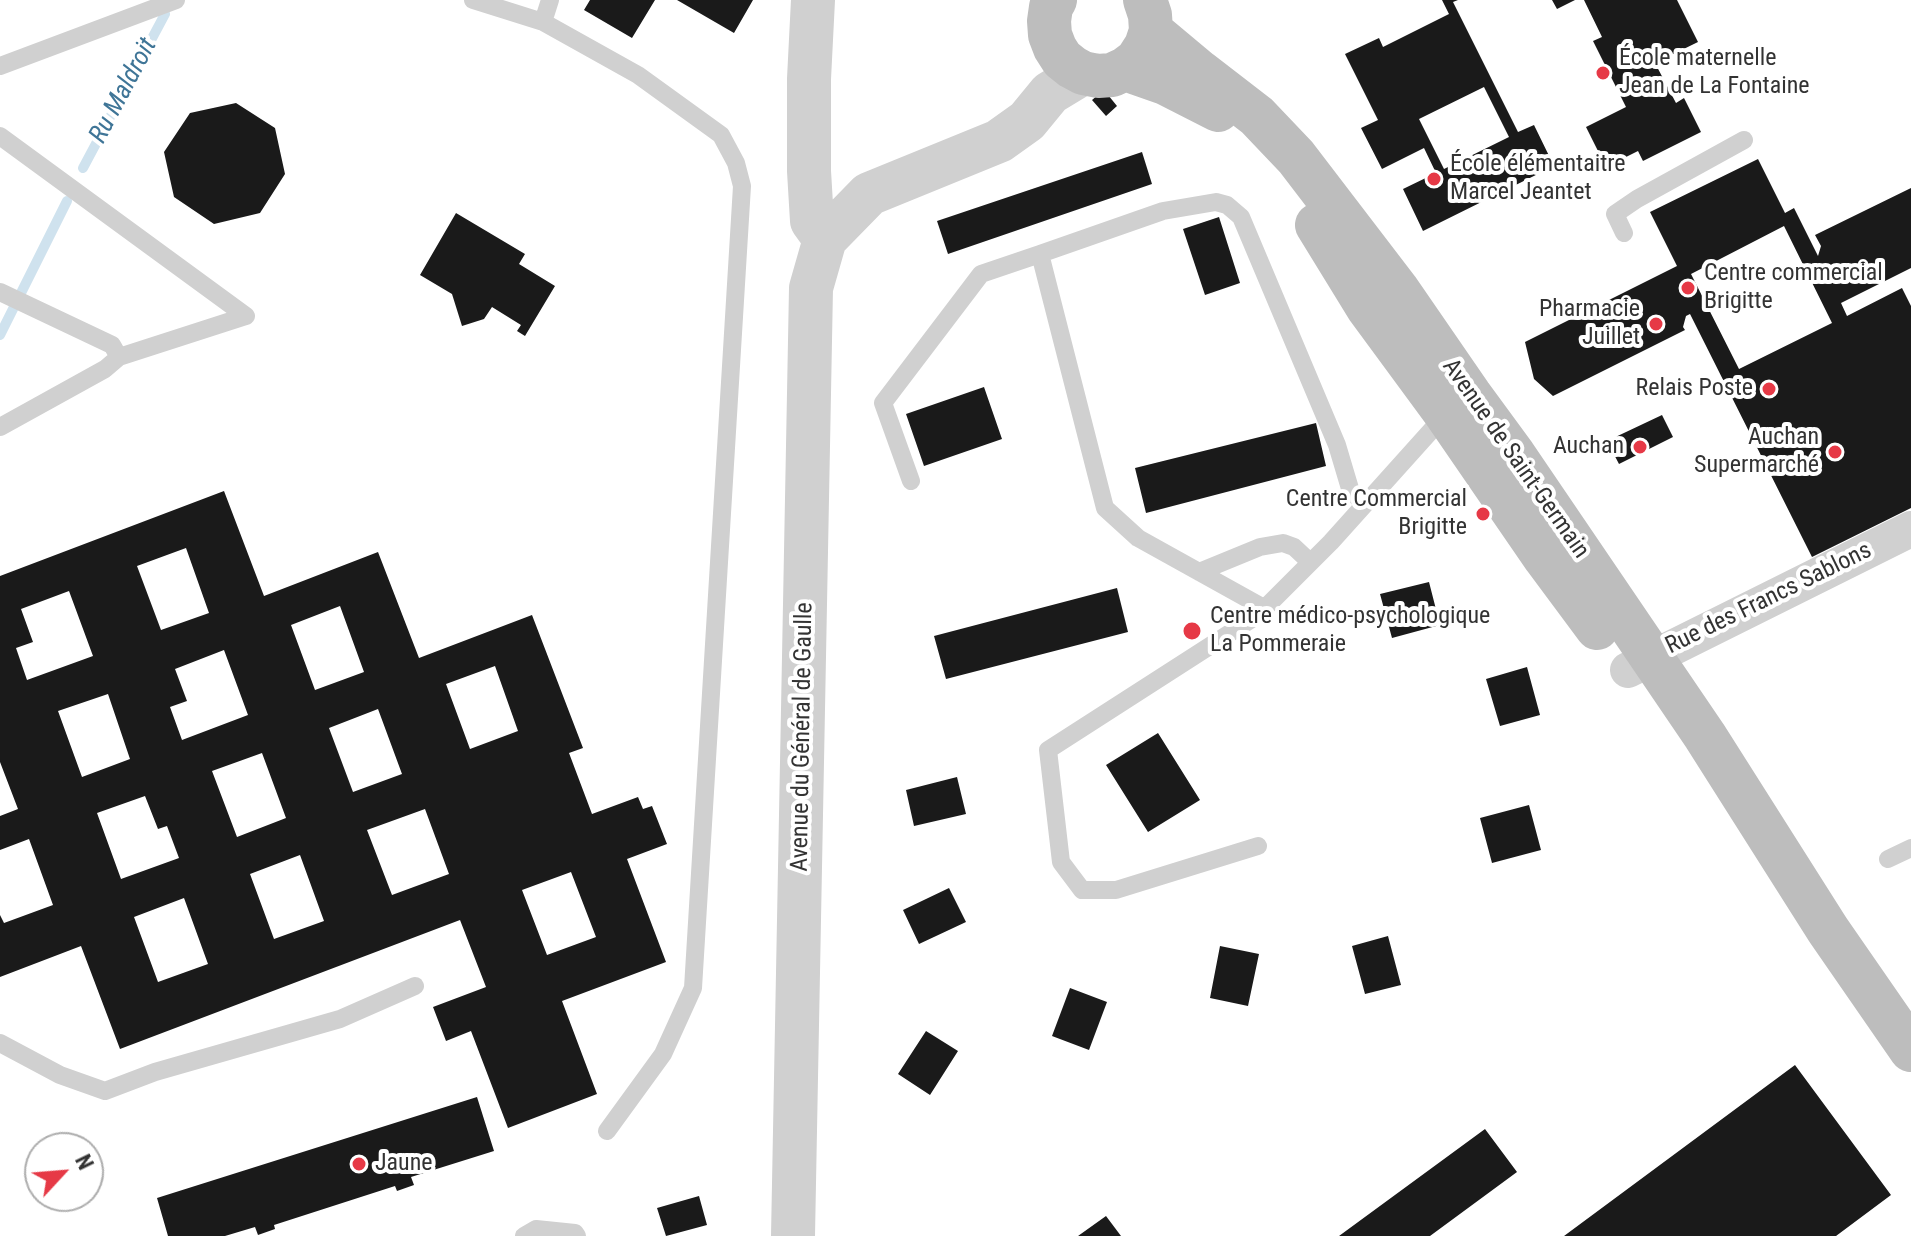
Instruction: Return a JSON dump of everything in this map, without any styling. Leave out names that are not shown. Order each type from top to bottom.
[{"type":"main road","points":[[1066,41],[1137,60],[1146,46],[1148,16]]},
{"type":"main road","name":"Avenue de Saint-Germain","points":[[1148,16],[1200,72],[1257,116],[1296,157],[1397,289],[1545,558],[1639,663],[1684,754],[1828,930],[1911,1050]]},
{"type":"main road","name":"Avenue de Saint-Germain","points":[[1066,41],[1215,108],[1283,169],[1368,308],[1458,404]]},
{"type":"street","points":[[813,0],[809,171],[812,221],[825,239]]},
{"type":"street","name":"Avenue du Général de Gaulle","points":[[793,1236],[811,288],[825,239],[869,194],[999,141],[1027,121],[1066,41]]},
{"type":"street","name":"Rue des Francs Sablons","points":[[1639,663],[1911,529]]},
{"type":"lane","points":[[0,66],[176,0]]},
{"type":"lane","points":[[473,0],[543,22],[638,75],[721,135],[736,163],[742,186],[693,988],[663,1054],[607,1131]]},
{"type":"lane","points":[[543,22],[550,0]]},
{"type":"lane","points":[[0,136],[246,316],[119,357],[105,369],[0,427]]},
{"type":"lane","points":[[1624,233],[1615,214],[1744,140]]},
{"type":"lane","points":[[911,481],[883,403],[981,274],[1163,211],[1216,202],[1227,205],[1241,217],[1337,445],[1351,492],[1365,504]]},
{"type":"lane","points":[[1040,254],[1105,508],[1138,538],[1264,608]]},
{"type":"lane","points":[[12,298],[112,345],[119,357]]},
{"type":"lane","points":[[1258,846],[1116,890],[1082,890],[1061,862],[1048,750],[1258,615],[1458,404]]},
{"type":"lane","points":[[1199,572],[1260,547],[1283,543],[1294,547],[1310,562]]},
{"type":"lane","points":[[1888,859],[1911,848]]},
{"type":"lane","points":[[0,1043],[60,1075],[105,1091],[155,1072],[340,1019],[415,986]]},
{"type":"lane","points":[[524,1236],[536,1229],[575,1233],[577,1236]]},
{"type":"building","points":[[590,0],[655,0],[632,38],[584,10]]},
{"type":"building","points":[[677,0],[753,0],[734,33]]},
{"type":"building","points":[[1442,0],[1458,0],[1453,2],[1518,132],[1534,125],[1554,166],[1423,231],[1403,189],[1436,173],[1424,148],[1382,169],[1361,128],[1378,120],[1345,54],[1379,38],[1383,47],[1449,14]],"holes":[[[1484,87],[1509,137],[1444,169],[1419,119]]]},
{"type":"building","points":[[1552,0],[1575,0],[1557,9]]},
{"type":"building","points":[[1584,0],[1677,0],[1698,42],[1655,63],[1676,103],[1684,98],[1701,132],[1643,161],[1638,151],[1606,167],[1586,127],[1626,107],[1593,41],[1602,37]]},
{"type":"building","points":[[1104,90],[1117,106],[1106,116],[1092,100]]},
{"type":"building","points":[[236,103],[275,128],[285,174],[260,213],[214,224],[174,197],[164,152],[190,113]]},
{"type":"building","points":[[1142,152],[1152,184],[948,254],[937,221]]},
{"type":"building","points":[[1758,159],[1785,213],[1794,208],[1818,256],[1821,246],[1815,235],[1911,188],[1911,268],[1841,303],[1847,316],[1902,288],[1911,306],[1911,508],[1812,557],[1690,314],[1686,316],[1685,330],[1553,396],[1534,379],[1525,342],[1677,266],[1650,212]],"holes":[[[1784,226],[1832,323],[1739,369],[1691,274]]]},
{"type":"building","points":[[456,213],[525,254],[519,264],[555,286],[525,336],[517,331],[521,325],[492,307],[484,319],[462,326],[452,294],[420,275]]},
{"type":"building","points":[[1219,217],[1240,283],[1205,295],[1183,229]]},
{"type":"building","points":[[984,387],[1002,439],[924,466],[906,414]]},
{"type":"building","points":[[1662,415],[1673,437],[1619,464],[1607,441]]},
{"type":"building","points":[[1316,423],[1326,466],[1146,513],[1135,468]]},
{"type":"building","points":[[224,491],[264,596],[378,552],[419,658],[532,615],[583,748],[569,753],[592,814],[638,797],[643,809],[652,806],[667,844],[627,859],[666,962],[562,1001],[597,1094],[508,1128],[471,1031],[446,1041],[433,1007],[486,987],[460,920],[120,1049],[81,946],[0,977],[0,915],[4,923],[53,905],[29,839],[0,850],[0,816],[18,809],[0,762],[0,576]],"holes":[[[186,548],[209,613],[161,630],[137,566]],[[69,591],[93,656],[27,680],[16,648],[33,642],[21,609]],[[340,606],[364,672],[315,690],[291,625]],[[224,650],[248,715],[182,740],[170,707],[187,701],[175,669]],[[495,666],[518,731],[470,749],[446,684]],[[108,694],[130,759],[82,777],[58,711]],[[378,709],[402,774],[353,792],[329,728]],[[262,753],[286,818],[237,837],[212,771]],[[145,796],[158,829],[167,826],[179,858],[121,879],[97,813]],[[425,809],[449,874],[392,895],[367,830]],[[300,855],[324,921],[274,939],[250,874]],[[571,872],[596,937],[547,955],[522,890]],[[184,898],[208,964],[158,982],[134,917]]]},
{"type":"building","points":[[1429,582],[1440,625],[1392,638],[1380,594]]},
{"type":"building","points":[[1117,588],[1128,632],[946,679],[934,636]]},
{"type":"building","points":[[1527,667],[1540,715],[1500,726],[1486,679]]},
{"type":"building","points":[[1158,733],[1200,800],[1148,832],[1106,765]]},
{"type":"building","points":[[957,777],[966,814],[914,826],[906,790]]},
{"type":"building","points":[[1529,805],[1541,850],[1492,863],[1480,818]]},
{"type":"building","points":[[949,888],[966,922],[919,944],[903,910]]},
{"type":"building","points":[[1388,936],[1401,985],[1365,994],[1352,946]]},
{"type":"building","points":[[1220,946],[1259,954],[1248,1006],[1210,998]]},
{"type":"building","points":[[1070,988],[1107,1002],[1089,1050],[1052,1036]]},
{"type":"building","points":[[926,1031],[958,1051],[930,1095],[898,1074]]},
{"type":"building","points":[[1795,1065],[1891,1195],[1836,1236],[1564,1236]]},
{"type":"building","name":"Jaune","points":[[477,1097],[494,1151],[411,1177],[414,1185],[397,1191],[395,1186],[274,1225],[275,1229],[258,1235],[255,1227],[225,1236],[168,1236],[157,1198]]},
{"type":"building","points":[[1485,1129],[1517,1172],[1430,1236],[1339,1236]]},
{"type":"building","points":[[699,1196],[707,1225],[666,1236],[657,1208]]},
{"type":"building","points":[[1106,1216],[1121,1236],[1078,1236]]},
{"type":"waterway","name":"Ru Maldroit","points":[[83,168],[165,14]]},
{"type":"waterway","name":"Ru Maldroit","points":[[0,335],[67,201]]},
{"type":"place","name":"École maternelle Jean de La Fontaine","points":[[1603,73]]},
{"type":"place","name":"École élémentaitre Marcel Jeantet","points":[[1434,179]]},
{"type":"place","name":"Centre commercial Brigitte","points":[[1688,288]]},
{"type":"place","name":"Pharmacie Juillet","points":[[1656,324]]},
{"type":"place","name":"Relais Poste","points":[[1769,389]]},
{"type":"place","name":"Auchan","points":[[1640,447]]},
{"type":"place","name":"Auchan Supermarché","points":[[1835,452]]},
{"type":"place","name":"Centre Commercial Brigitte","points":[[1483,514]]},
{"type":"place","name":"Centre médico-psychologique La Pommeraie","points":[[1192,631]]},
{"type":"place","name":"Jaune","points":[[359,1164]]}]
